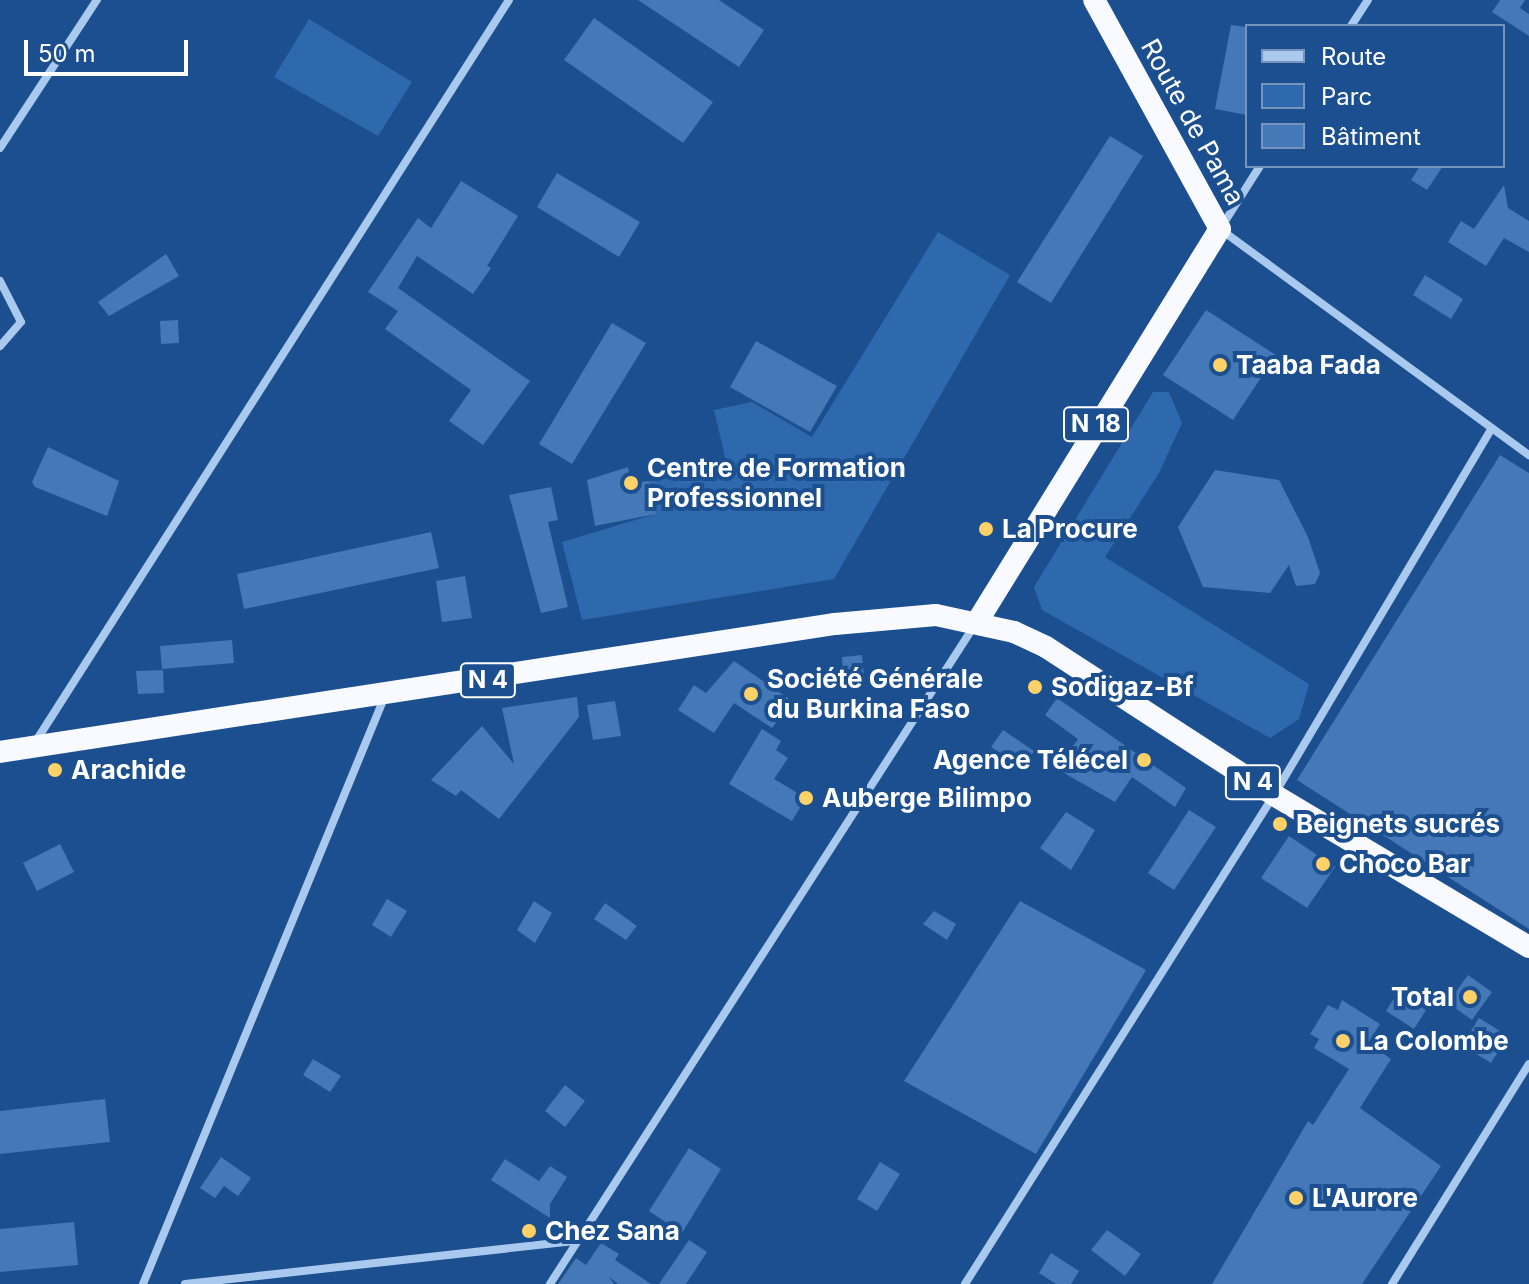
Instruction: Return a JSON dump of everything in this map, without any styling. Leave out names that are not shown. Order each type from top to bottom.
[{"type":"highway","name":"Route de Pama","points":[[1094,0],[1220,229]]},
{"type":"highway","name":"N 18","points":[[977,622],[1220,229]]},
{"type":"highway","name":"N 4","points":[[0,752],[384,697],[890,616],[977,622],[1046,647],[1274,795],[1529,947]]},
{"type":"street","points":[[0,148],[97,0]]},
{"type":"street","points":[[32,747],[509,0]]},
{"type":"street","points":[[1352,24],[1368,0]]},
{"type":"street","points":[[1259,168],[1220,229],[1529,455]]},
{"type":"street","points":[[0,281],[21,322],[0,346]]},
{"type":"street","points":[[965,1284],[1274,795],[1491,430]]},
{"type":"street","points":[[550,1284],[977,622]]},
{"type":"street","points":[[143,1284],[384,697]]},
{"type":"street","points":[[1392,1284],[1529,1064]]},
{"type":"street","points":[[185,1284],[577,1241]]},
{"type":"green space","points":[[309,19],[412,82],[378,136],[274,77]]},
{"type":"green space","points":[[938,232],[1010,275],[834,579],[582,620],[562,542],[655,514],[649,481],[728,470],[714,410],[752,402],[812,437]]},
{"type":"green space","points":[[1153,392],[1169,392],[1182,423],[1159,473],[1105,557],[1309,684],[1299,719],[1270,738],[1042,610],[1034,587]]},
{"type":"building","points":[[638,0],[719,0],[764,30],[739,67]]},
{"type":"building","points":[[1500,0],[1525,0],[1520,8],[1529,14],[1529,36],[1492,12]]},
{"type":"building","points":[[594,18],[713,102],[683,143],[564,60]]},
{"type":"building","points":[[1231,25],[1245,27],[1245,115],[1215,109]]},
{"type":"building","points":[[1110,136],[1143,156],[1051,303],[1017,282]]},
{"type":"building","points":[[1419,168],[1442,168],[1427,190],[1411,180]]},
{"type":"building","points":[[557,173],[640,222],[619,257],[537,207]]},
{"type":"building","points":[[461,181],[518,216],[487,266],[491,268],[473,294],[417,256],[398,288],[530,381],[483,445],[449,421],[471,390],[385,329],[398,311],[368,292],[418,218],[431,228]]},
{"type":"building","points":[[1504,185],[1508,208],[1529,221],[1529,252],[1504,238],[1486,266],[1448,242],[1461,221],[1474,229]]},
{"type":"building","points":[[166,254],[179,276],[109,316],[98,302]]},
{"type":"building","points":[[1425,275],[1463,299],[1451,319],[1413,295]]},
{"type":"building","name":"Taaba Fada","points":[[1206,310],[1276,355],[1233,420],[1163,375]]},
{"type":"building","points":[[178,320],[179,343],[161,344],[160,321]]},
{"type":"building","points":[[612,323],[646,343],[572,464],[539,444]]},
{"type":"building","points":[[756,341],[837,386],[810,432],[730,387]]},
{"type":"building","points":[[48,447],[119,481],[107,516],[35,487],[32,482]]},
{"type":"building","points":[[1500,455],[1529,473],[1529,929],[1297,780]]},
{"type":"building","points":[[628,467],[631,483],[649,481],[656,514],[595,526],[587,480]]},
{"type":"building","points":[[1215,470],[1279,480],[1308,537],[1320,573],[1315,584],[1296,586],[1289,565],[1270,593],[1203,587],[1178,527]]},
{"type":"building","points":[[551,487],[558,520],[548,522],[568,607],[541,613],[509,495]]},
{"type":"building","points":[[431,532],[439,568],[244,609],[237,574]]},
{"type":"building","points":[[465,576],[472,618],[442,622],[436,581]]},
{"type":"building","points":[[232,640],[234,663],[162,669],[160,646]]},
{"type":"building","points":[[862,655],[865,687],[844,689],[842,657]]},
{"type":"building","name":"Société Générale du Burkina Faso","points":[[734,661],[792,701],[772,728],[734,703],[714,733],[678,710],[694,685],[706,693]]},
{"type":"building","points":[[163,670],[164,693],[138,694],[136,671]]},
{"type":"building","points":[[577,697],[579,717],[499,819],[461,790],[456,796],[431,780],[482,726],[514,764],[502,708]]},
{"type":"building","points":[[1057,698],[1186,788],[1175,807],[1132,777],[1115,802],[1057,769],[1078,739],[1045,715]]},
{"type":"building","points":[[615,701],[621,736],[593,740],[587,705]]},
{"type":"building","points":[[762,729],[781,741],[776,750],[788,758],[774,779],[806,798],[792,821],[729,784]]},
{"type":"building","points":[[1003,730],[1034,751],[1023,768],[991,747]]},
{"type":"building","points":[[1189,810],[1216,827],[1174,890],[1148,873]]},
{"type":"building","points":[[1066,812],[1095,830],[1071,870],[1040,848]]},
{"type":"building","points":[[1289,836],[1335,867],[1307,908],[1261,878]]},
{"type":"building","points":[[60,844],[74,872],[37,891],[23,863]]},
{"type":"building","points":[[387,899],[407,911],[391,937],[372,925]]},
{"type":"building","points":[[534,901],[552,913],[535,943],[517,930]]},
{"type":"building","points":[[1020,901],[1146,970],[1036,1154],[904,1081]]},
{"type":"building","points":[[605,903],[637,926],[626,940],[594,919]]},
{"type":"building","points":[[934,911],[956,924],[947,940],[923,924]]},
{"type":"building","name":"Total","points":[[1468,975],[1492,992],[1472,1020],[1448,1003]]},
{"type":"building","points":[[1398,992],[1426,1010],[1414,1029],[1386,1011]]},
{"type":"building","points":[[1342,1000],[1380,1024],[1368,1043],[1391,1059],[1360,1108],[1441,1166],[1362,1284],[1212,1284],[1308,1121],[1313,1125],[1349,1069],[1314,1048],[1319,1039],[1310,1034],[1328,1005],[1338,1010]]},
{"type":"building","points":[[1479,1018],[1508,1036],[1491,1063],[1462,1045]]},
{"type":"building","points":[[313,1059],[341,1076],[330,1092],[303,1075]]},
{"type":"building","points":[[565,1085],[585,1101],[565,1127],[545,1111]]},
{"type":"building","points":[[105,1099],[110,1142],[0,1154],[0,1111]]},
{"type":"building","points":[[689,1148],[721,1169],[682,1233],[649,1211]]},
{"type":"building","points":[[221,1157],[251,1178],[238,1196],[224,1186],[215,1198],[200,1188]]},
{"type":"building","points":[[505,1159],[539,1181],[550,1166],[567,1177],[550,1204],[550,1218],[491,1180]]},
{"type":"building","points":[[880,1162],[900,1174],[877,1211],[857,1199]]},
{"type":"building","points":[[74,1222],[78,1265],[0,1272],[0,1229]]},
{"type":"building","points":[[1107,1230],[1141,1254],[1125,1276],[1091,1250]]},
{"type":"building","points":[[689,1240],[707,1252],[686,1284],[659,1284]]},
{"type":"building","points":[[601,1243],[619,1254],[615,1260],[651,1284],[618,1284],[609,1277],[614,1284],[558,1284],[576,1258],[586,1265]]},
{"type":"building","points":[[1051,1253],[1079,1271],[1071,1284],[1056,1284],[1039,1273]]},
{"type":"place","name":"Taaba Fada","points":[[1220,365]]},
{"type":"place","name":"Centre de Formation Professionnel","points":[[631,483]]},
{"type":"place","name":"La Procure","points":[[986,529]]},
{"type":"place","name":"Sodigaz-Bf","points":[[1035,687]]},
{"type":"place","name":"Société Générale du Burkina Faso","points":[[751,694]]},
{"type":"place","name":"Agence Télécel","points":[[1144,760]]},
{"type":"place","name":"Arachide","points":[[55,770]]},
{"type":"place","name":"Auberge Bilimpo","points":[[806,798]]},
{"type":"place","name":"Beignets sucrés","points":[[1280,824]]},
{"type":"place","name":"Choco Bar","points":[[1323,864]]},
{"type":"place","name":"Total","points":[[1470,997]]},
{"type":"place","name":"La Colombe","points":[[1343,1041]]},
{"type":"place","name":"L'Aurore","points":[[1296,1198]]},
{"type":"place","name":"Chez Sana","points":[[529,1231]]}]
